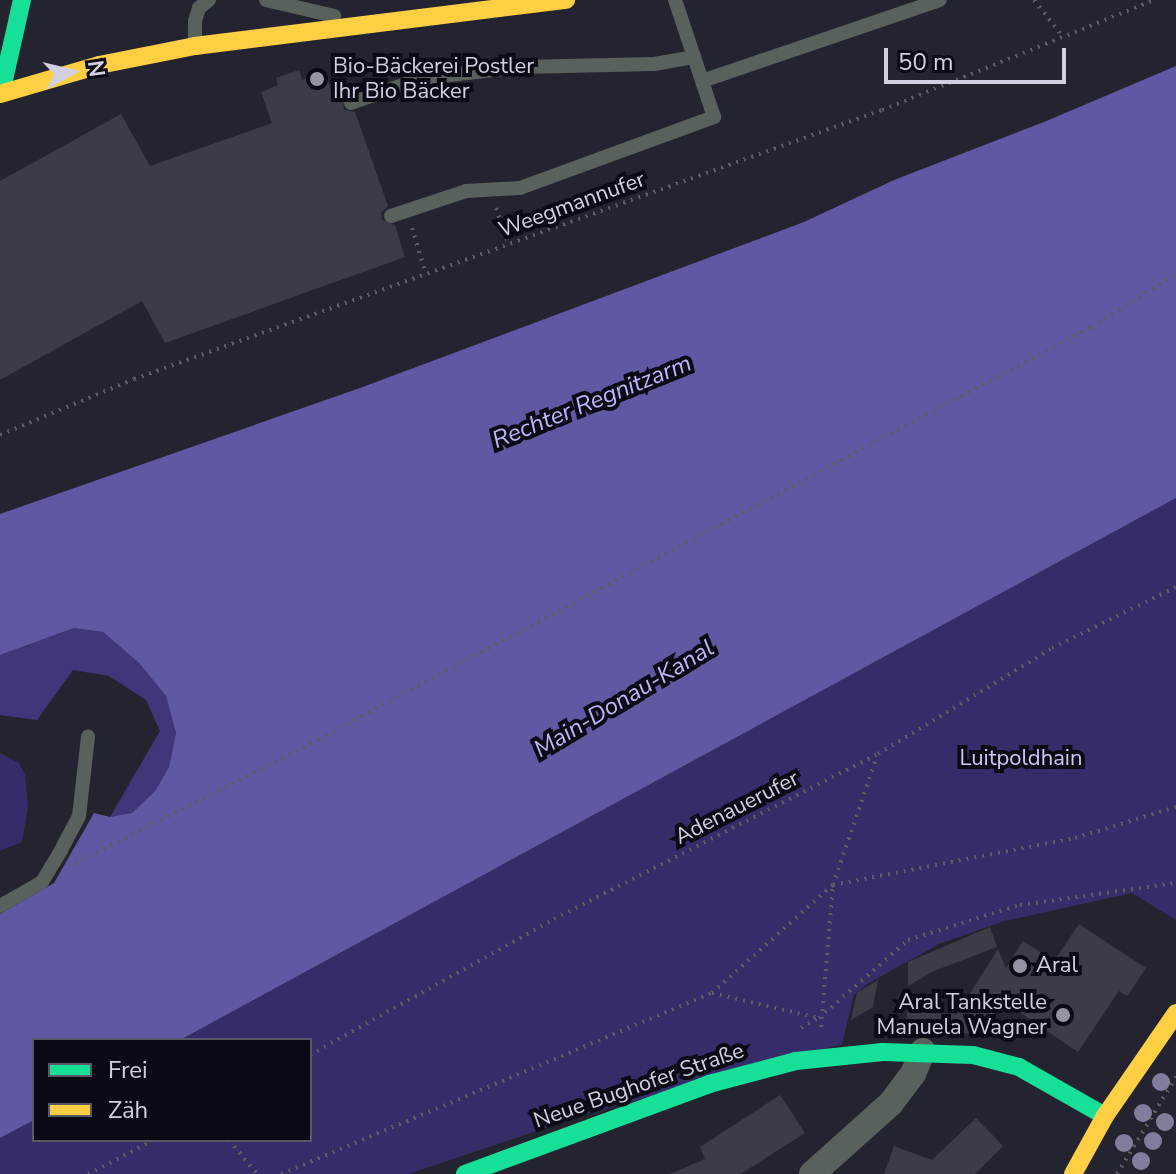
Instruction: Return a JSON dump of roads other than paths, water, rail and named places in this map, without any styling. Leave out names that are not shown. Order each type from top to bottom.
[{"type":"street","points":[[22,0],[0,94],[99,65],[195,46],[566,0]]},
{"type":"street","points":[[1073,1174],[1105,1116],[1176,1013]]},
{"type":"street","points":[[812,1174],[891,1103],[913,1074],[923,1051]]},
{"type":"street","name":"Neue Bughofer Straße","points":[[465,1174],[750,1072],[796,1061],[923,1051],[973,1055],[1019,1067],[1042,1077],[1105,1116]]},
{"type":"lane","points":[[195,46],[195,21],[199,8],[209,0]]},
{"type":"lane","points":[[266,0],[373,25]]},
{"type":"lane","points":[[391,216],[466,191],[520,188],[714,117],[675,0]]},
{"type":"lane","points":[[702,81],[940,0]]},
{"type":"lane","points":[[351,103],[423,78],[521,67],[654,64],[694,57]]},
{"type":"lane","points":[[0,906],[42,882],[79,816],[88,737]]},
{"type":"water","points":[[1176,66],[1176,498],[184,1038],[32,1038],[32,1121],[0,1138],[0,914],[54,883],[94,813],[110,817],[132,813],[155,791],[169,767],[176,733],[166,696],[139,663],[103,632],[74,628],[0,655],[0,514],[360,388],[804,222],[894,180],[1044,122]]},
{"type":"place","name":"Bio-Bäckerei Postler Ihr Bio Bäcker","points":[[317,79]]},
{"type":"place","name":"Aral","points":[[1020,966]]},
{"type":"place","name":"Aral Tankstelle Manuela Wagner","points":[[1063,1015]]},
{"type":"water label","name":"Rechter Regnitzarm","points":[[592,402]]},
{"type":"water label","name":"Main-Donau-Kanal","points":[[624,699]]},
{"type":"park label","name":"Luitpoldhain","points":[[1021,759]]}]
